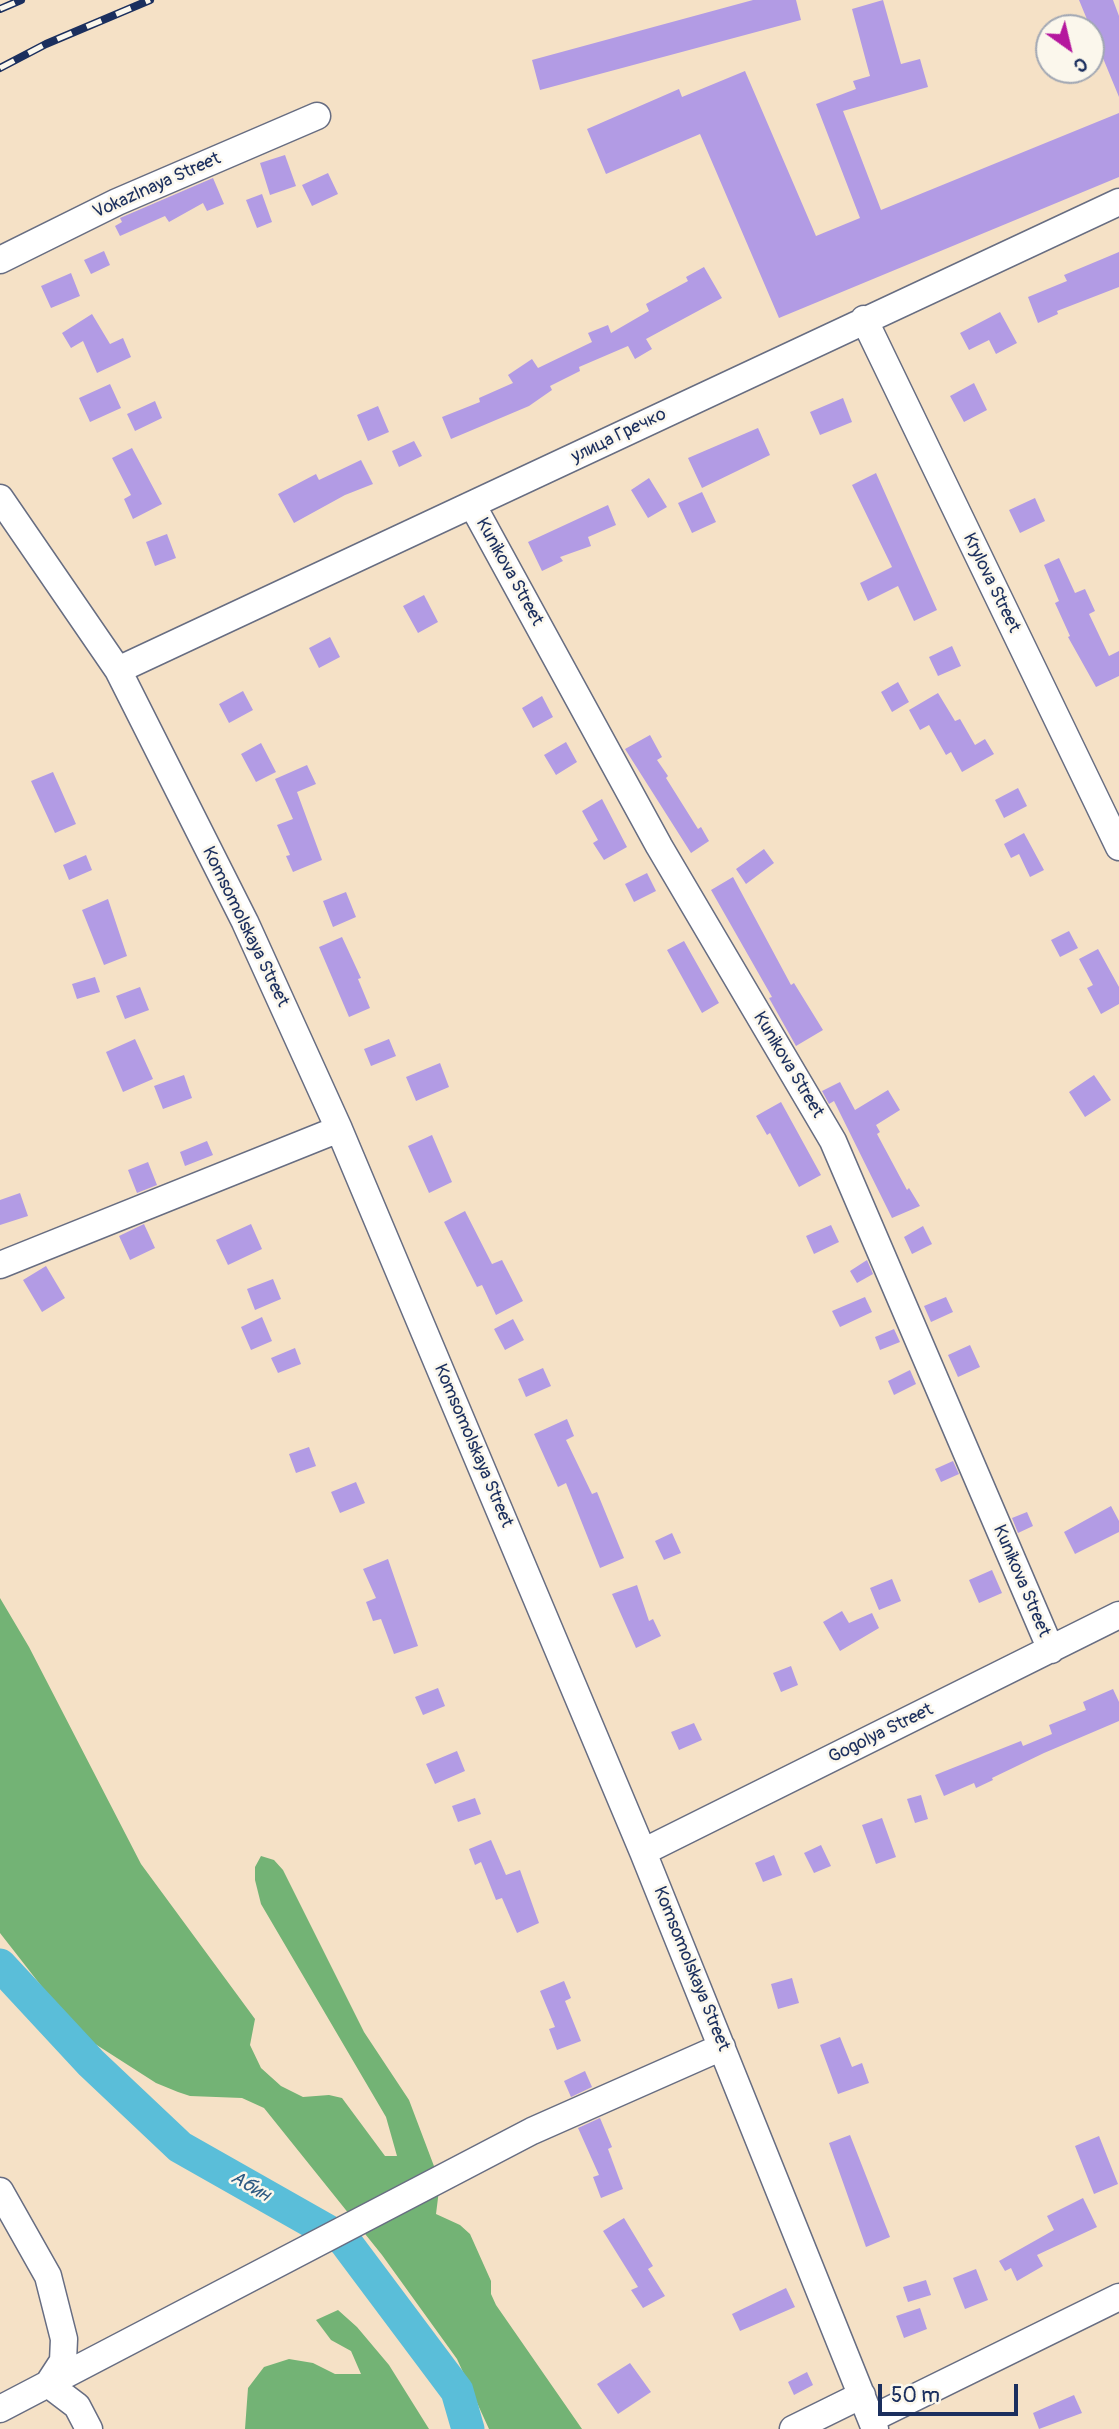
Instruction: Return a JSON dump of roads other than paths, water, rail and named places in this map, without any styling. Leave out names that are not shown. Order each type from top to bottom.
[{"type":"street","name":"Vokazlnaya Street","points":[[0,260],[117,202],[317,116]]},
{"type":"street","name":"улица Гречко","points":[[118,670],[1119,202]]},
{"type":"street","name":"Krylova Street","points":[[864,319],[1119,847]]},
{"type":"street","name":"Komsomolskaya Street","points":[[0,498],[118,670],[245,922],[339,1129],[643,1852],[869,2414]]},
{"type":"street","name":"Kunikova Street","points":[[473,506],[659,846],[832,1141],[1051,1650]]},
{"type":"street","points":[[0,1265],[339,1129]]},
{"type":"street","name":"Gogolya Street","points":[[643,1852],[1119,1615]]},
{"type":"street","points":[[0,2409],[532,2131],[722,2047]]},
{"type":"street","points":[[0,2191],[48,2276],[64,2339],[63,2361],[48,2384]]},
{"type":"street","points":[[793,2429],[869,2414],[1119,2297]]},
{"type":"street","points":[[48,2384],[78,2406],[89,2429]]},
{"type":"waterway","name":"Абин","points":[[0,1965],[91,2063],[180,2147],[344,2240],[457,2391],[468,2429]]},
{"type":"railway","points":[[0,9],[21,0]]},
{"type":"railway","points":[[0,68],[46,44],[150,0]]}]
